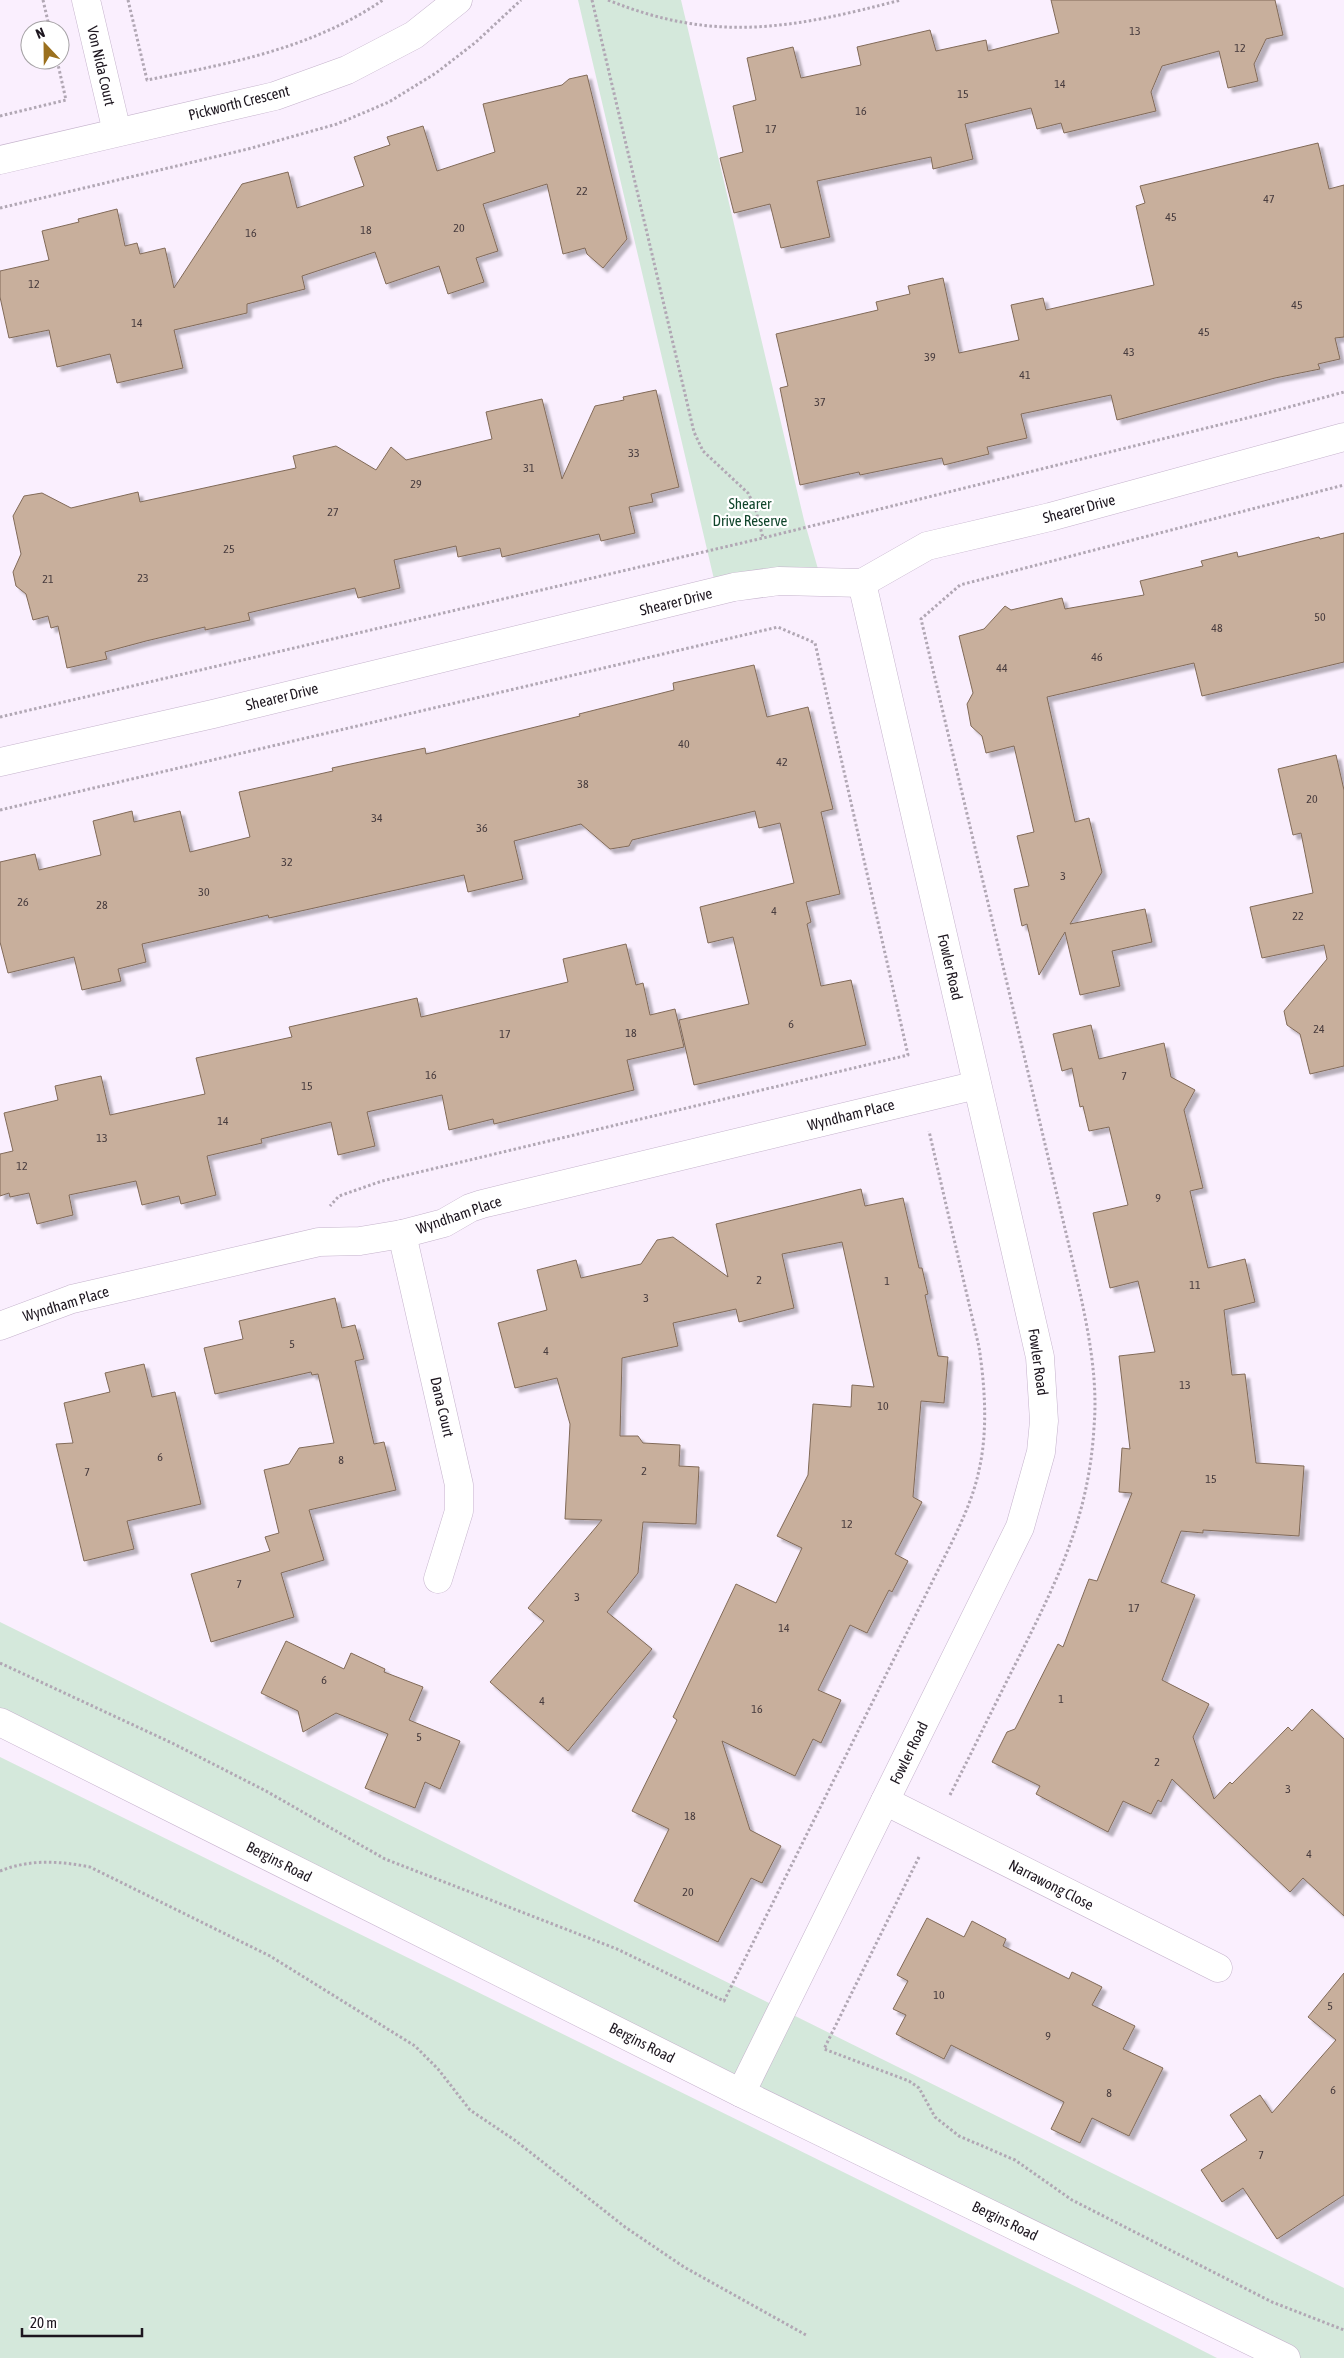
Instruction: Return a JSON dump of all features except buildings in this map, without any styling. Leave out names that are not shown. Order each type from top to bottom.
[{"type":"street","name":"Von Nida Court","points":[[86,0],[117,132]]},
{"type":"street","name":"Pickworth Crescent","points":[[0,160],[275,96],[347,70],[414,35],[458,0]]},
{"type":"street","name":"Shearer Drive","points":[[0,762],[213,714],[734,588],[779,581],[862,583],[927,546],[1050,517],[1344,438]]},
{"type":"street","name":"Fowler Road","points":[[741,2093],[1020,1527],[1041,1452],[1044,1421],[1040,1357],[862,583]]},
{"type":"street","name":"Wyndham Place","points":[[0,1326],[72,1300],[319,1242],[360,1242],[402,1234],[444,1223],[470,1208],[482,1204],[977,1085]]},
{"type":"street","name":"Dana Court","points":[[402,1234],[460,1485],[459,1511],[438,1579]]},
{"type":"street","name":"Bergins Road","points":[[0,1722],[741,2093],[1286,2358]]},
{"type":"street","name":"Narrawong Close","points":[[885,1801],[1218,1968]]},
{"type":"path","points":[[44,0],[48,20]]},
{"type":"path","points":[[128,0],[147,80],[258,57],[299,43],[343,24],[383,0]]},
{"type":"path","points":[[592,0],[694,432],[703,451],[748,493],[755,507],[763,538]]},
{"type":"path","points":[[608,0],[635,11],[674,21],[716,28],[760,28],[813,22],[901,0]]},
{"type":"path","points":[[0,116],[66,100],[59,70]]},
{"type":"path","points":[[0,717],[763,538],[1267,413],[1344,392]]},
{"type":"path","points":[[921,619],[960,585],[1344,485]]},
{"type":"path","points":[[0,810],[778,627],[815,643],[908,1056],[359,1188],[339,1196],[332,1203],[322,1222],[319,1242]]},
{"type":"path","points":[[0,1663],[172,1743],[266,1791],[385,1859],[617,1948],[724,2001],[952,1542],[963,1518],[979,1470],[983,1446],[985,1383],[980,1347],[928,1128]]},
{"type":"path","points":[[919,1856],[824,2049],[909,2081],[918,2088],[935,2117],[959,2136],[1015,2160],[1072,2200],[1272,2302],[1344,2330]]},
{"type":"path","points":[[0,1871],[18,1864],[58,1861],[90,1867],[270,1956],[415,2046],[438,2069],[470,2110],[516,2141],[626,2227],[692,2272],[806,2335]]},
{"type":"green space","name":"Shearer Drive Reserve","points":[[578,0],[681,0],[804,520],[822,583],[717,592]]},
{"type":"green space","points":[[0,1622],[1344,2288],[1344,2358],[1286,2358],[0,1736]]},
{"type":"green space","points":[[0,1757],[1099,2298],[1217,2358],[0,2358]]}]
